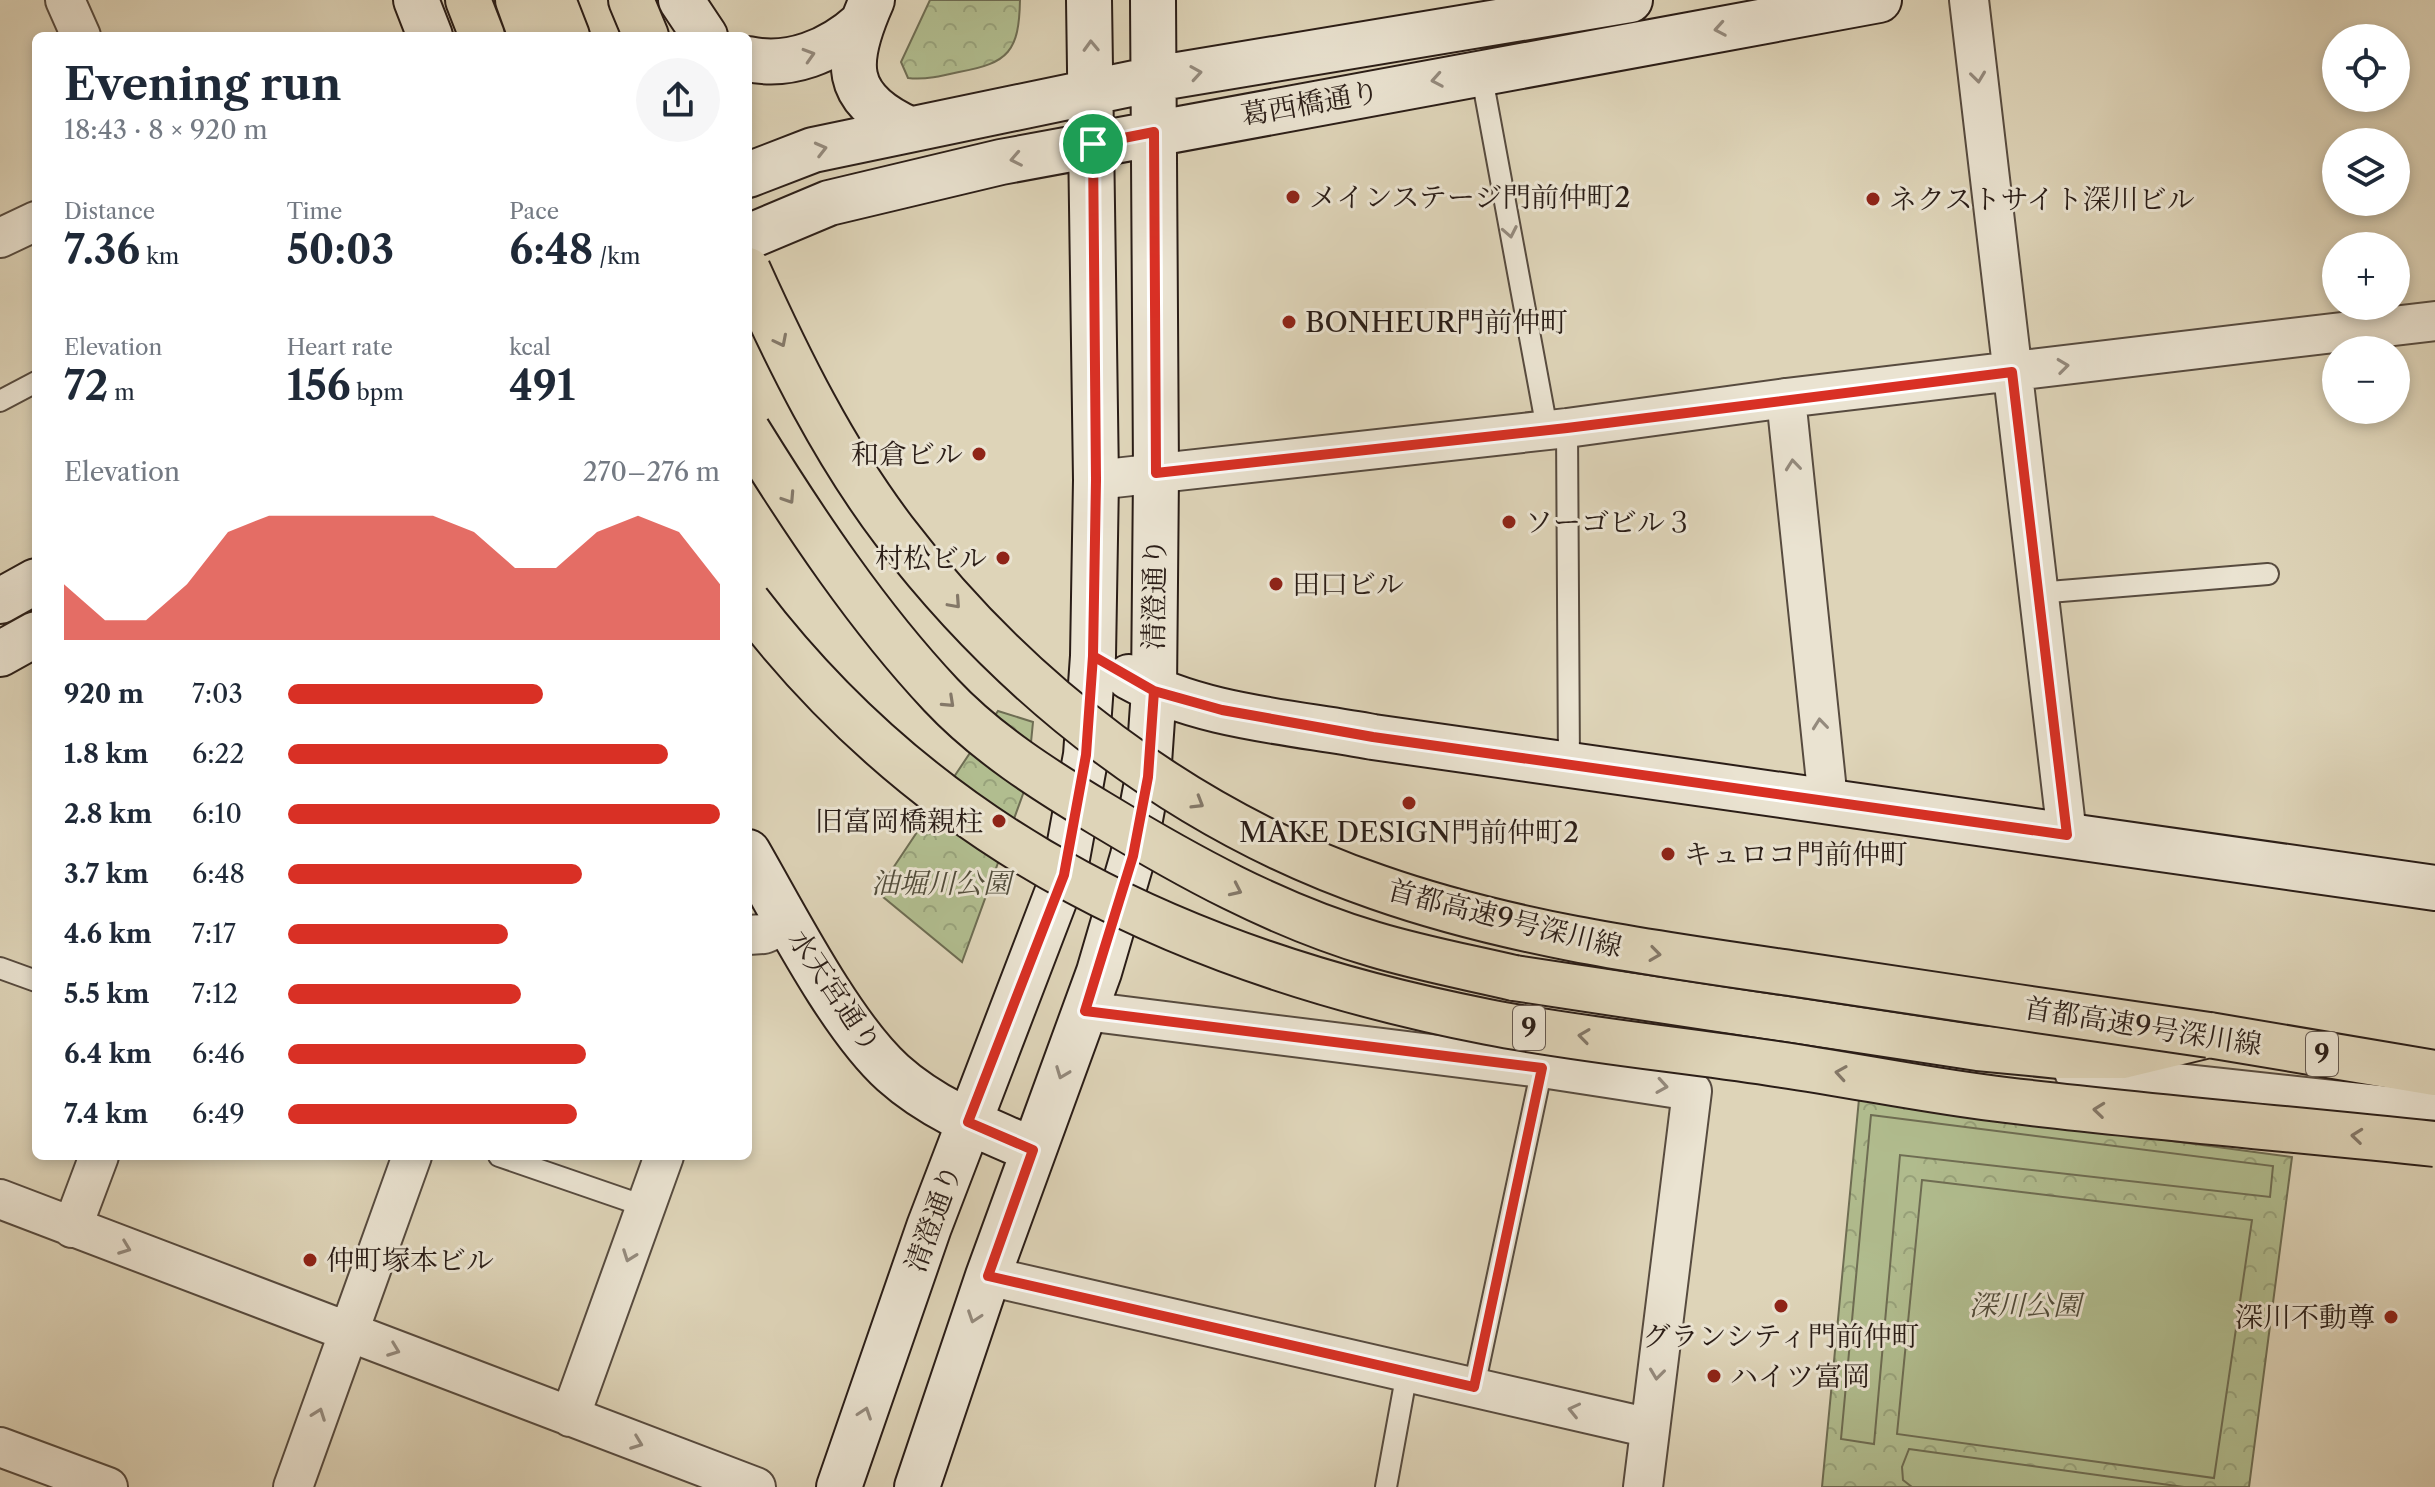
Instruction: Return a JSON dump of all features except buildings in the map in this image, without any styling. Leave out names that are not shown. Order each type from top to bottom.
[{"type":"highway","points":[[468,0],[480,32]]},
{"type":"highway","points":[[519,0],[530,32]]},
{"type":"highway","points":[[553,0],[565,32]]},
{"type":"highway","points":[[631,0],[644,32]]},
{"type":"highway","name":"首都高速9号深川線","points":[[752,279],[777,334],[851,469],[893,530],[935,580],[985,636],[1080,721],[1153,776],[1235,826],[1375,887],[1540,933],[1639,951],[2209,1035],[2435,1073]]},
{"type":"highway","points":[[752,438],[791,501],[873,612],[942,696],[986,735],[1078,801],[1200,873],[1312,922],[1371,944],[1514,978],[1859,1033],[1978,1048],[2060,1056],[2122,1056],[2209,1035]]},
{"type":"highway","name":"9","points":[[752,607],[788,652],[869,733],[982,826],[1026,856],[1130,909],[1211,943],[1298,973],[1391,1000],[1492,1023],[2002,1100],[2435,1144]]},
{"type":"main road","points":[[416,0],[428,32]]},
{"type":"main road","points":[[681,0],[702,32]]},
{"type":"main road","name":"清澄通り","points":[[839,1487],[968,1122],[1064,875],[1086,755],[1093,656],[1096,480],[1089,0]]},
{"type":"main road","name":"清澄通り","points":[[917,1487],[988,1276],[1085,1011],[1133,856],[1148,777],[1154,691],[1156,473],[1153,0]]},
{"type":"main road","name":"葛西橋通り","points":[[752,173],[813,150],[1154,79],[1531,9],[1630,0]]},
{"type":"main road","name":"葛西橋通り","points":[[752,235],[829,203],[1093,144],[1879,0]]},
{"type":"main road","points":[[752,59],[774,61],[809,55],[841,42],[867,12]]},
{"type":"main road","points":[[867,12],[853,55],[859,88],[870,107],[909,129]]},
{"type":"main road","points":[[0,601],[32,583]]},
{"type":"main road","points":[[0,654],[32,636]]},
{"type":"main road","points":[[1093,656],[1154,691],[1207,707],[1373,737],[2435,888]]},
{"type":"main road","name":"水天宮通り","points":[[752,859],[871,1050],[913,1089],[968,1122],[1033,1150]]},
{"type":"street","points":[[65,0],[79,32]]},
{"type":"street","points":[[1969,0],[2067,835]]},
{"type":"street","points":[[0,238],[32,223]]},
{"type":"street","points":[[1096,480],[1557,429],[1786,398],[2435,321]]},
{"type":"street","points":[[1786,398],[1828,801]]},
{"type":"street","points":[[752,935],[764,934],[790,923]]},
{"type":"street","points":[[1552,1001],[1697,1025],[2029,1067],[2435,1111]]},
{"type":"street","points":[[1085,1011],[1542,1068],[1692,1091],[1643,1487]]},
{"type":"street","points":[[72,1228],[98,1160]]},
{"type":"street","points":[[293,1487],[411,1160]]},
{"type":"street","points":[[570,1417],[663,1160]]},
{"type":"street","points":[[0,1199],[756,1487]]},
{"type":"street","points":[[988,1276],[1650,1428]]},
{"type":"street","points":[[0,1447],[108,1487]]},
{"type":"lane","points":[[1481,72],[1557,429],[1569,764]]},
{"type":"lane","points":[[0,401],[32,384]]},
{"type":"lane","points":[[2037,593],[2268,574]]},
{"type":"lane","points":[[0,968],[32,980]]},
{"type":"lane","points":[[1474,1387],[1542,1068]]},
{"type":"lane","points":[[511,1160],[647,1207]]},
{"type":"lane","points":[[1386,1487],[1407,1372]]},
{"type":"green space","points":[[930,0],[1020,0],[1017,32],[1008,52],[1000,59],[976,68],[940,76],[908,78],[901,62]]},
{"type":"green space","name":"油堀川公園","points":[[998,711],[1033,722],[1027,783],[962,962],[877,892]]},
{"type":"green space","name":"深川公園","points":[[1859,1099],[2292,1157],[2249,1487],[1822,1487]]},
{"type":"green space","points":[[1871,1115],[2273,1166],[2270,1197],[1900,1155],[1874,1444],[1841,1439]]},
{"type":"green space","points":[[1922,1180],[2252,1220],[2214,1478],[1897,1434]]},
{"type":"green space","points":[[1909,1449],[2184,1487],[1912,1487],[1903,1480],[1902,1467]]},
{"type":"place","name":"メインステージ門前仲町2","points":[[1293,197]]},
{"type":"place","name":"ネクストサイト深川ビル","points":[[1873,199]]},
{"type":"place","name":"BONHEUR門前仲町","points":[[1289,322]]},
{"type":"place","name":"和倉ビル","points":[[979,454]]},
{"type":"place","name":"ソーゴビル３","points":[[1509,522]]},
{"type":"place","name":"村松ビル","points":[[1003,558]]},
{"type":"place","name":"田口ビル","points":[[1276,584]]},
{"type":"place","name":"MAKE DESIGN門前仲町2","points":[[1409,803]]},
{"type":"place","name":"旧富岡橋親柱","points":[[999,821]]},
{"type":"place","name":"キュロコ門前仲町","points":[[1668,854]]},
{"type":"place","name":"仲町塚本ビル","points":[[310,1260]]},
{"type":"place","name":"グランシティ門前仲町","points":[[1781,1306]]},
{"type":"place","name":"深川不動尊","points":[[2391,1317]]},
{"type":"place","name":"ハイツ富岡","points":[[1714,1376]]},
{"type":"route","points":[[1093,144],[1096,480],[1093,656],[1154,691],[1148,777],[1133,856],[1085,1011],[1542,1068],[1474,1387],[988,1276],[1033,1150],[968,1122],[1064,875],[1086,755],[1093,656],[1154,691],[1222,710],[1373,737],[2067,835],[2012,372],[1786,398],[1567,428],[1156,473],[1154,132],[1093,144]]}]
